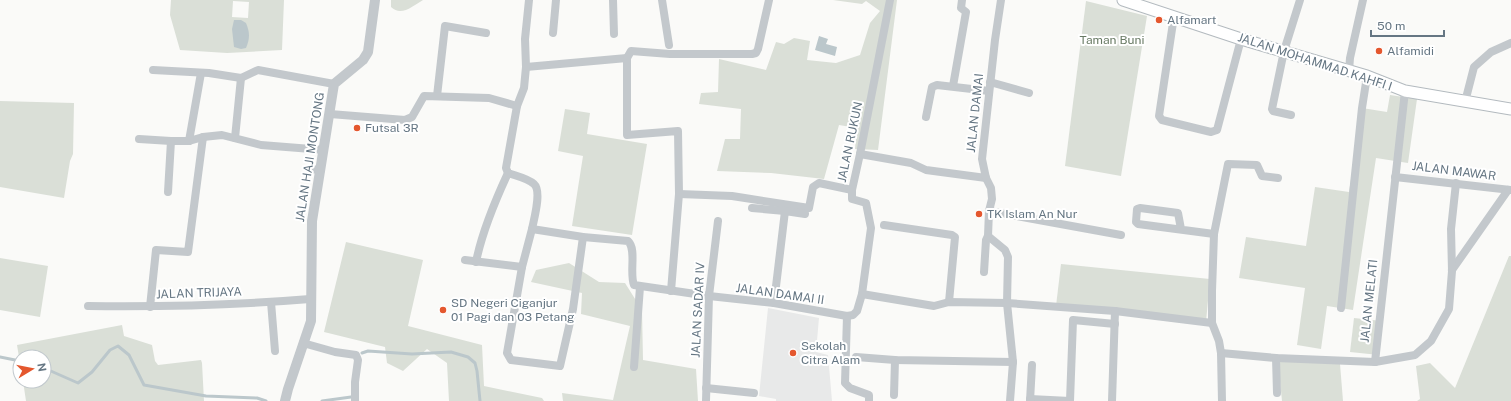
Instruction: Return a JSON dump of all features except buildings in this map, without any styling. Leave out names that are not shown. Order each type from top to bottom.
[{"type":"main road","name":"JALAN MOHAMMAD KAHFI I","points":[[1130,1],[1241,38],[1367,76],[1405,91],[1511,109]]},
{"type":"street","name":"JALAN HAJI MONTONG","points":[[285,401],[311,321],[310,299],[312,221],[334,84],[363,60],[368,52],[375,0]]},
{"type":"street","points":[[476,262],[499,192],[508,173],[506,168],[517,106],[524,88],[529,0]]},
{"type":"street","points":[[553,33],[556,0]]},
{"type":"street","points":[[613,0],[614,34]]},
{"type":"street","points":[[662,0],[669,45]]},
{"type":"street","points":[[671,291],[679,194],[678,131],[627,135],[627,58],[632,51],[677,54],[756,53],[769,0]]},
{"type":"street","name":"JALAN RUKUN","points":[[847,316],[853,315],[857,311],[862,294],[871,228],[866,203],[852,199],[852,190],[890,0]]},
{"type":"street","points":[[953,86],[966,12],[961,8],[962,0]]},
{"type":"street","name":"JALAN DAMAI","points":[[984,272],[986,240],[988,236],[989,211],[992,193],[986,178],[982,159],[995,40],[1001,0]]},
{"type":"street","points":[[1291,115],[1273,111],[1272,109],[1284,51],[1300,0]]},
{"type":"street","points":[[1349,71],[1350,58],[1363,0]]},
{"type":"street","points":[[1174,16],[1159,116],[1162,120],[1211,132],[1217,130],[1241,38]]},
{"type":"street","points":[[437,96],[445,26],[486,33]]},
{"type":"street","points":[[1465,102],[1474,67],[1491,52],[1511,43]]},
{"type":"street","points":[[526,67],[627,58]]},
{"type":"street","points":[[153,70],[201,73],[241,78],[258,70],[334,84]]},
{"type":"street","points":[[189,141],[201,73]]},
{"type":"street","points":[[1341,308],[1362,108],[1367,76]]},
{"type":"street","points":[[235,138],[241,78]]},
{"type":"street","points":[[990,82],[1029,92]]},
{"type":"street","points":[[926,117],[932,87],[937,84],[989,91]]},
{"type":"street","name":"JALAN MELATI","points":[[1375,362],[1405,91]]},
{"type":"street","points":[[330,114],[405,120],[412,117],[424,96],[489,98],[517,106]]},
{"type":"street","points":[[139,139],[189,141],[203,137],[222,135],[261,145],[324,150]]},
{"type":"street","points":[[150,307],[156,250],[188,252],[203,137]]},
{"type":"street","points":[[168,192],[171,141]]},
{"type":"street","points":[[860,154],[911,163],[926,170],[986,178]]},
{"type":"street","points":[[1222,401],[1221,354],[1219,341],[1212,323],[1214,234],[1228,164],[1257,166],[1262,176],[1278,178]]},
{"type":"street","points":[[309,169],[321,170]]},
{"type":"street","points":[[508,173],[530,181],[536,185],[538,193],[532,229],[522,267],[507,353],[511,360],[560,366],[573,309],[583,237]]},
{"type":"street","name":"JALAN MAWAR","points":[[1395,177],[1510,190]]},
{"type":"street","points":[[679,194],[732,196],[809,208],[813,187],[819,184],[852,190]]},
{"type":"street","points":[[1221,354],[1375,362],[1415,355],[1431,341],[1449,309],[1452,271],[1451,229],[1456,184]]},
{"type":"street","points":[[1452,271],[1510,190]]},
{"type":"street","points":[[752,208],[805,214]]},
{"type":"street","points":[[1181,229],[1180,214],[1178,212],[1138,209],[1136,224],[1214,234]]},
{"type":"street","points":[[774,303],[785,211]]},
{"type":"street","points":[[989,211],[1121,235]]},
{"type":"street","name":"JALAN SADAR IV","points":[[706,401],[708,296],[718,221]]},
{"type":"street","points":[[884,225],[952,235],[955,237],[949,302]]},
{"type":"street","points":[[532,229],[583,237],[628,241],[631,244],[631,279],[634,285],[640,287],[634,367]]},
{"type":"street","points":[[988,236],[1005,250],[1008,257],[1007,303],[1013,362],[1010,401]]},
{"type":"street","points":[[465,260],[522,267]]},
{"type":"street","name":"JALAN DAMAI II","points":[[640,287],[774,303],[847,316]]},
{"type":"street","points":[[862,294],[934,306],[949,302],[1007,303],[1116,311],[1212,323]]},
{"type":"street","name":"JALAN TRIJAYA","points":[[88,306],[150,307],[310,299]]},
{"type":"street","points":[[271,302],[275,351]]},
{"type":"street","points":[[1112,401],[1116,311]]},
{"type":"street","points":[[847,316],[845,383],[850,388],[869,395],[869,401]]},
{"type":"street","points":[[1032,365],[1030,400],[1070,401],[1074,320],[1115,324]]},
{"type":"street","points":[[303,343],[335,352],[356,355],[358,360],[355,382],[355,401]]},
{"type":"street","points":[[856,357],[895,360],[1013,362]]},
{"type":"street","points":[[1276,358],[1277,393]]},
{"type":"street","points":[[894,395],[895,360]]},
{"type":"street","points":[[706,388],[754,393]]},
{"type":"shaded area","points":[[234,20],[241,20],[246,23],[249,36],[246,48],[241,49],[234,47],[232,29]]},
{"type":"shaded area","points":[[819,36],[828,39],[826,44],[837,47],[835,56],[815,50]]},
{"type":"shaded area","name":"Sekolah Citra Alam","points":[[768,308],[819,318],[816,352],[828,355],[832,401],[776,401],[776,399],[759,396]]},
{"type":"green space","points":[[171,0],[284,0],[282,50],[227,53],[180,50],[170,15]],"holes":[[[233,1],[249,2],[248,18],[232,17]]]},
{"type":"green space","points":[[391,0],[423,0],[407,10],[399,11],[391,7]]},
{"type":"green space","points":[[833,0],[897,0],[878,150],[855,149],[857,128],[839,125],[824,179],[771,173],[717,171],[725,139],[740,139],[741,109],[699,104],[701,93],[718,92],[719,59],[766,70],[776,42],[784,44],[794,38],[810,41],[807,60],[836,63],[860,55],[870,23],[880,11],[866,1],[862,4]]},
{"type":"green space","name":"Taman Buni","points":[[1086,1],[1147,16],[1121,176],[1065,166]]},
{"type":"green space","points":[[1390,95],[1417,99],[1408,163],[1376,158],[1353,310],[1327,306],[1321,349],[1297,345],[1305,288],[1239,278],[1246,237],[1306,246],[1315,187],[1349,192],[1362,108],[1387,112]]},
{"type":"green space","points":[[0,101],[74,103],[73,154],[70,161],[64,198],[0,187]]},
{"type":"green space","points":[[565,109],[590,113],[587,134],[647,144],[632,235],[572,226],[583,156],[558,151]]},
{"type":"green space","points":[[346,242],[423,260],[408,326],[482,345],[484,386],[542,398],[544,401],[449,401],[447,363],[427,349],[403,371],[387,363],[385,347],[324,332]]},
{"type":"green space","points":[[1509,256],[1511,256],[1511,401],[1417,401],[1420,399],[1416,366],[1430,363],[1455,388]]},
{"type":"green space","points":[[0,258],[48,266],[40,317],[0,310]]},
{"type":"green space","points":[[569,263],[599,282],[625,283],[642,310],[643,360],[696,369],[698,401],[563,401],[562,393],[613,400],[630,326],[581,314],[582,293],[531,282],[536,270]]},
{"type":"green space","points":[[1061,264],[1210,279],[1206,322],[1056,306]]},
{"type":"green space","points":[[1354,318],[1382,321],[1379,355],[1350,352]]},
{"type":"green space","points":[[122,325],[124,336],[152,345],[155,361],[158,365],[201,360],[204,401],[26,401],[24,389],[52,389],[52,349],[18,349],[17,345]]},
{"type":"green space","points":[[1278,361],[1340,364],[1343,401],[1282,401]]},
{"type":"waterway","points":[[52,372],[78,383],[92,372],[110,350],[118,346],[129,355],[144,385],[206,396],[257,398],[266,401]]},
{"type":"waterway","points":[[362,353],[368,351],[412,354],[451,352],[468,357],[475,363],[480,401]]},
{"type":"waterway","points":[[0,357],[12,359]]},
{"type":"waterway","points":[[322,401],[351,397]]},
{"type":"place","name":"Alfamart","points":[[1159,20]]},
{"type":"place","name":"Alfamidi","points":[[1379,51]]},
{"type":"place","name":"Futsal 3R","points":[[357,128]]},
{"type":"place","name":"TK Islam An Nur","points":[[979,214]]},
{"type":"place","name":"SD Negeri Ciganjur 01 Pagi dan 03 Petang","points":[[443,310]]},
{"type":"place","name":"Sekolah Citra Alam","points":[[793,353]]}]
